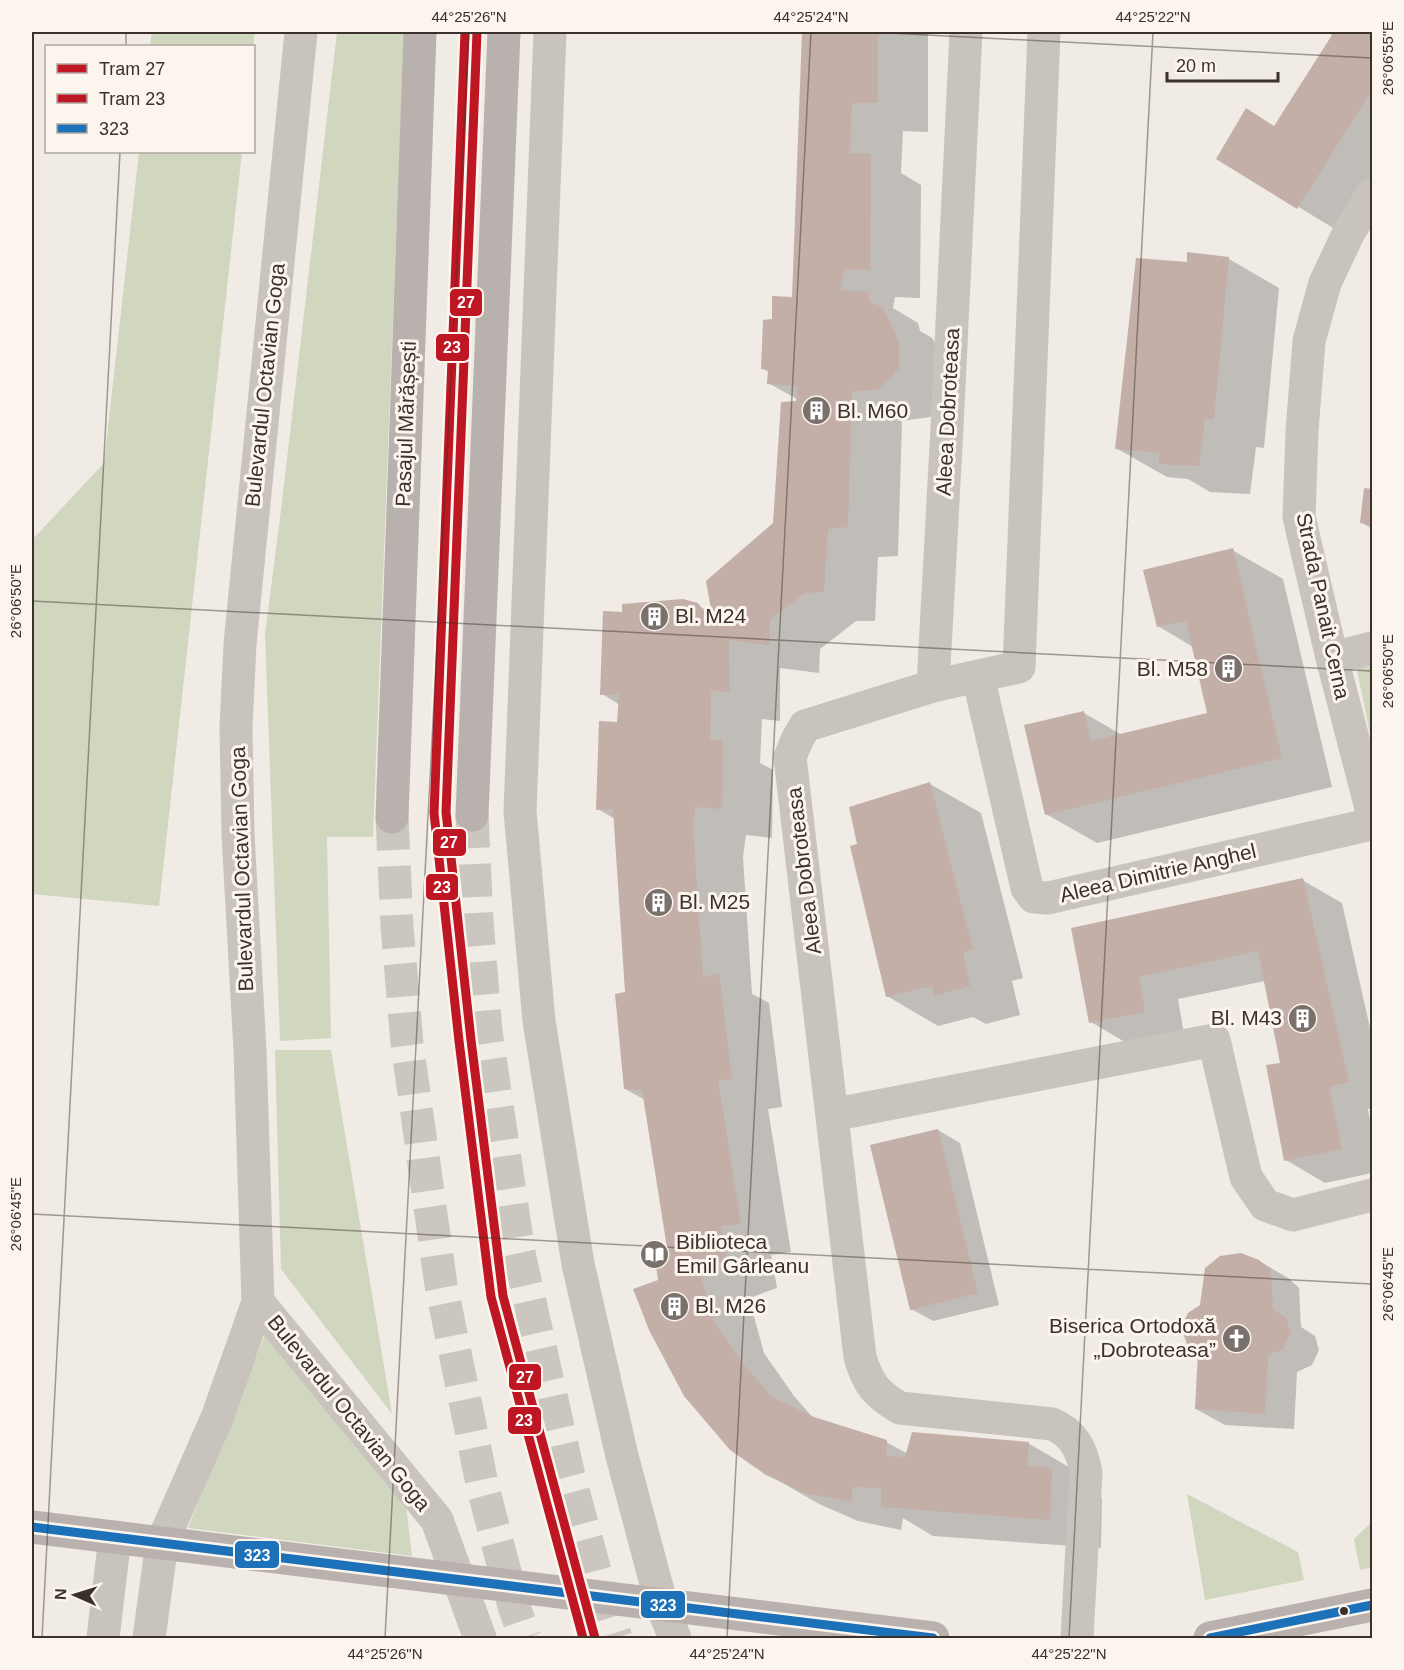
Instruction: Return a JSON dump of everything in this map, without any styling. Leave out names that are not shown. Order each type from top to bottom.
[{"type":"main road","name":"Pasajul Mărășești","points":[[392,817],[420,32]]},
{"type":"main road","points":[[472,815],[504,32]]},
{"type":"main road","points":[[32,1527],[662,1606],[833,1633],[933,1638]]},
{"type":"main road","points":[[1210,1638],[1372,1605]]},
{"type":"street","name":"Bulevardul Octavian Goga","points":[[301,32],[240,644],[236,728],[238,834],[250,1063],[258,1302],[437,1520],[480,1638]]},
{"type":"street","points":[[550,32],[520,811],[539,1021],[578,1264],[622,1456],[662,1606],[675,1638]]},
{"type":"street","name":"Aleea Dobroteasa","points":[[966,32],[949,405],[933,686],[805,726],[790,757],[860,1358],[866,1376],[877,1392],[900,1408],[1052,1424],[1063,1428],[1078,1444],[1086,1473],[1077,1638]]},
{"type":"street","points":[[933,686],[1019,666],[1044,32]]},
{"type":"street","name":"Strada Panait Cerna","points":[[1372,195],[1349,232],[1325,283],[1309,341],[1302,431],[1299,518],[1372,813]]},
{"type":"street","points":[[1332,658],[1372,648]]},
{"type":"street","name":"Aleea Dimitrie Anghel","points":[[978,676],[1027,888],[1034,897],[1048,898],[1372,824]]},
{"type":"street","points":[[832,1114],[1214,1040],[1246,1177],[1265,1205],[1293,1215],[1372,1195]]},
{"type":"street","points":[[149,1638],[162,1543],[217,1418],[258,1302]]},
{"type":"street","points":[[103,1638],[115,1537]]},
{"type":"green space","points":[[152,32],[255,32],[253,45],[150,45]]},
{"type":"green space","points":[[337,32],[404,32],[373,837],[327,837],[331,1038],[280,1041],[265,634]]},
{"type":"green space","points":[[139,153],[242,153],[159,906],[32,894],[32,540],[104,463]]},
{"type":"green space","points":[[1372,656],[1372,744],[1355,660]]},
{"type":"green space","points":[[275,1050],[331,1050],[392,1414],[281,1269]]},
{"type":"green space","points":[[266,1332],[406,1505],[412,1556],[188,1528]]},
{"type":"green space","points":[[1187,1494],[1298,1552],[1304,1580],[1205,1600]]},
{"type":"green space","points":[[1372,1522],[1372,1567],[1360,1570],[1354,1539]]},
{"type":"building","points":[[802,32],[878,32],[878,103],[852,103],[850,153],[871,154],[870,270],[844,269],[841,290],[868,292],[870,302],[882,307],[899,343],[899,368],[879,389],[852,392],[848,527],[828,529],[824,592],[805,593],[770,619],[769,645],[729,640],[730,692],[711,691],[710,740],[723,740],[722,809],[695,807],[693,827],[703,977],[719,973],[732,1079],[718,1080],[741,1224],[721,1226],[727,1260],[699,1270],[714,1322],[744,1365],[772,1397],[814,1417],[887,1440],[886,1456],[905,1457],[912,1432],[1029,1442],[1027,1466],[1052,1468],[1050,1520],[881,1507],[881,1488],[853,1487],[851,1502],[805,1493],[766,1475],[730,1450],[684,1396],[649,1330],[633,1289],[658,1280],[655,1259],[668,1254],[642,1090],[624,1089],[615,994],[625,992],[613,809],[596,810],[599,721],[617,722],[619,694],[600,695],[603,611],[622,612],[622,604],[683,599],[698,603],[704,611],[703,620],[713,620],[706,581],[773,523],[781,402],[796,401],[797,386],[767,384],[768,370],[761,369],[763,320],[772,319],[772,296],[792,297]]},
{"type":"building","points":[[1326,32],[1372,32],[1372,90],[1297,209],[1216,159],[1246,108],[1274,126],[1332,35]]},
{"type":"building","points":[[1187,252],[1229,257],[1214,419],[1205,419],[1199,466],[1158,464],[1160,453],[1115,449],[1136,258],[1187,262]]},
{"type":"building","points":[[1364,488],[1372,489],[1372,525],[1360,523]]},
{"type":"building","name":"Bl. M58","points":[[1233,548],[1282,758],[1045,815],[1024,725],[1084,711],[1091,741],[1207,713],[1186,621],[1157,627],[1143,570]]},
{"type":"building","points":[[930,782],[973,950],[963,952],[970,986],[934,996],[932,986],[886,997],[850,846],[857,844],[849,807]]},
{"type":"building","name":"Bl. M43","points":[[1303,878],[1349,1082],[1329,1087],[1342,1149],[1284,1161],[1266,1065],[1280,1063],[1258,951],[1139,977],[1145,1012],[1089,1023],[1071,928]]},
{"type":"building","points":[[938,1129],[978,1293],[910,1310],[870,1145]]},
{"type":"building","name":"Biserica Ortodoxă „Dobroteasa”","points":[[1241,1253],[1259,1260],[1271,1270],[1273,1309],[1286,1318],[1291,1333],[1283,1349],[1268,1355],[1265,1414],[1195,1409],[1198,1352],[1187,1344],[1181,1328],[1188,1313],[1200,1305],[1205,1268],[1220,1256]]},
{"type":"tunnel","points":[[472,815],[477,921],[486,1031],[519,1253],[569,1476],[616,1638]]},
{"type":"tunnel","points":[[392,817],[397,926],[407,1043],[441,1285],[483,1488],[514,1606],[525,1638]]},
{"type":"tram line","name":"23","points":[[465,32],[434,813],[459,1041],[491,1297],[583,1638]]},
{"type":"tram line","name":"27","points":[[477,32],[446,812],[471,1040],[503,1296],[595,1638]]},
{"type":"transit line","name":"323","points":[[32,1527],[933,1638]]},
{"type":"transit line","name":"323","points":[[1210,1638],[1372,1605]]},
{"type":"place","name":"Bl. M60","points":[[816,411]]},
{"type":"place","name":"Bl. M24","points":[[654,616]]},
{"type":"place","name":"Bl. M58","points":[[1229,669]]},
{"type":"place","name":"Bl. M25","points":[[658,902]]},
{"type":"place","name":"Bl. M43","points":[[1303,1018]]},
{"type":"place","name":"Biblioteca Emil Gârleanu","points":[[655,1254]]},
{"type":"place","name":"Bl. M26","points":[[674,1306]]},
{"type":"place","name":"Biserica Ortodoxă „Dobroteasa”","points":[[1237,1338]]}]
